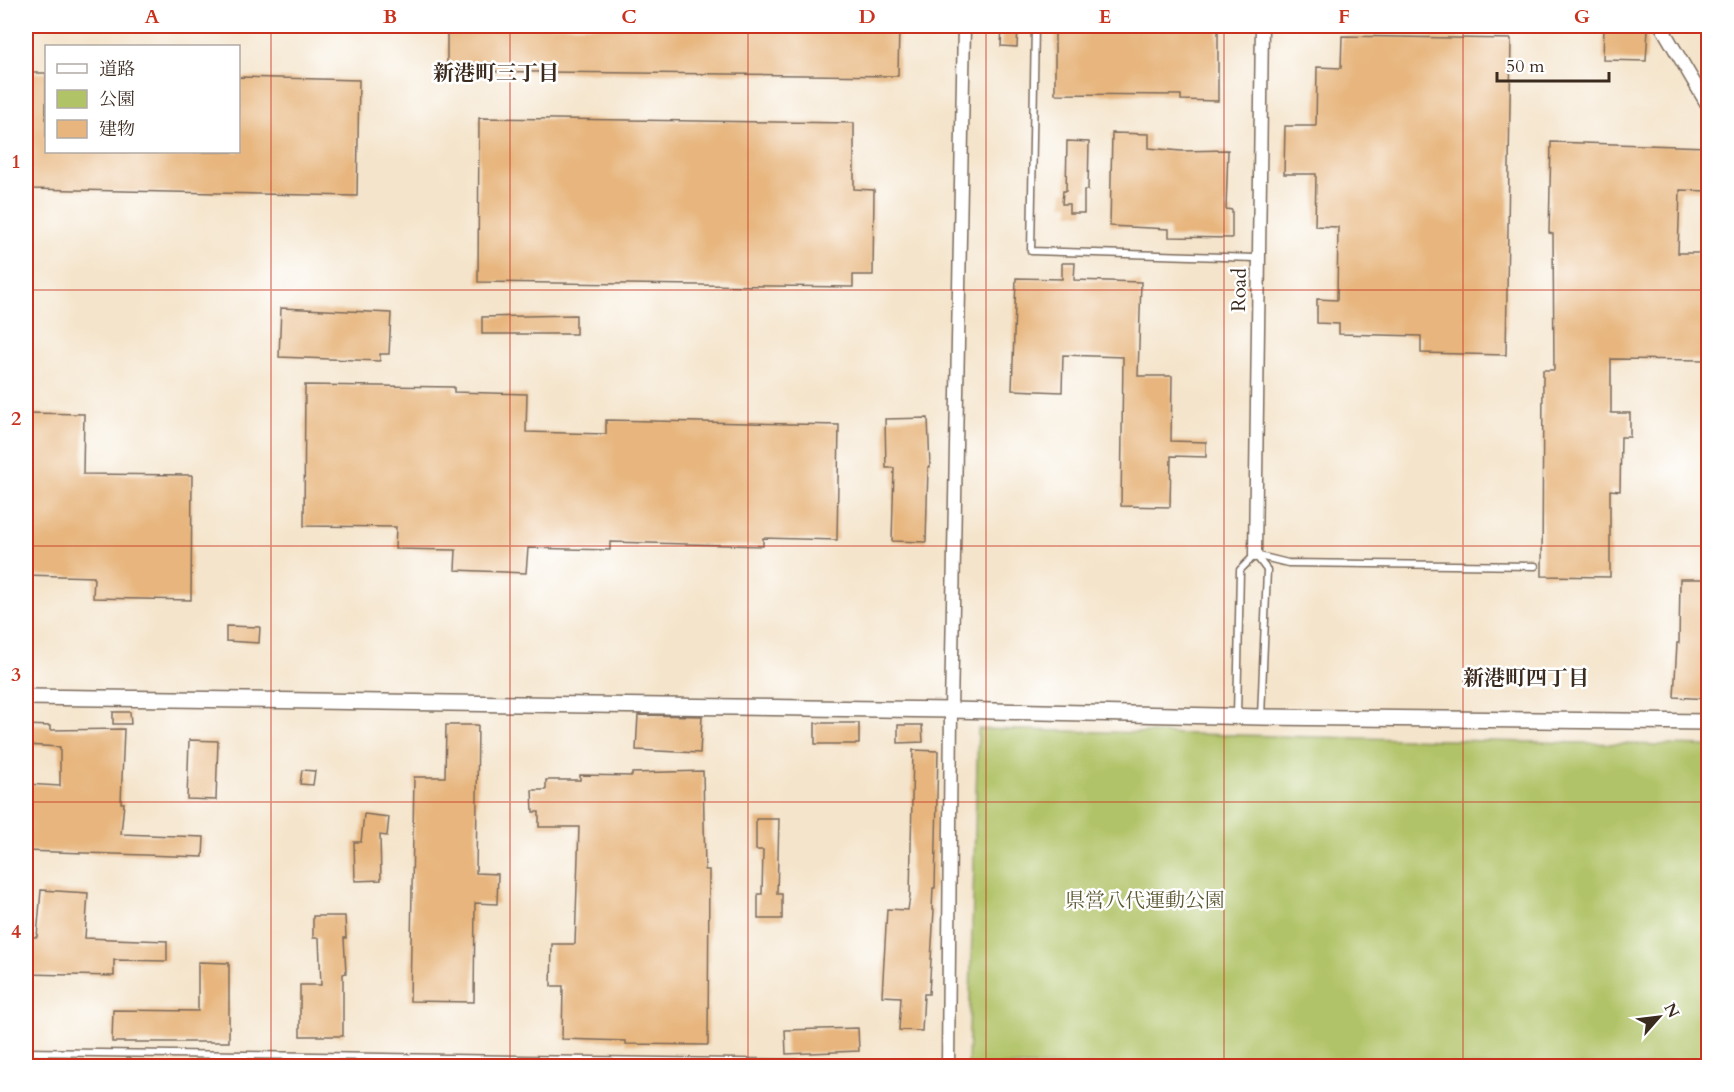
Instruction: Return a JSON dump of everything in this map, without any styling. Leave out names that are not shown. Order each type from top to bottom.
[{"type":"street","points":[[948,1066],[951,710],[962,251],[964,26]]},
{"type":"street","name":"Road","points":[[1255,555],[1261,26]]},
{"type":"street","points":[[1661,26],[1708,106]]},
{"type":"street","points":[[26,697],[951,710],[1237,717],[1708,722]]},
{"type":"lane","points":[[1035,26],[1031,251],[1255,258]]},
{"type":"lane","points":[[1261,26],[1255,258],[1255,555],[1267,570],[1261,717]]},
{"type":"lane","points":[[1255,555],[1288,563],[1535,566]]},
{"type":"lane","points":[[1237,717],[1240,570],[1255,555]]},
{"type":"lane","points":[[26,1052],[948,1066]]},
{"type":"green space","name":"県営八代運動公園","points":[[978,729],[1708,746],[1708,1066],[968,1066]]},
{"type":"building","points":[[447,26],[899,26],[898,76],[447,71]]},
{"type":"building","points":[[1002,26],[1018,26],[1017,47],[1001,46]]},
{"type":"building","points":[[1055,26],[1218,26],[1218,101],[1181,100],[1181,95],[1055,94]]},
{"type":"building","points":[[1604,26],[1648,30],[1646,61],[1603,60]]},
{"type":"building","points":[[1342,36],[1511,39],[1506,355],[1421,353],[1421,336],[1339,334],[1339,324],[1317,323],[1317,299],[1337,300],[1338,227],[1315,226],[1316,174],[1284,174],[1285,126],[1316,126],[1317,67],[1341,68]]},
{"type":"building","points":[[32,73],[45,73],[45,153],[240,153],[240,77],[359,80],[357,196],[30,189]]},
{"type":"building","points":[[479,118],[854,123],[854,189],[874,190],[873,275],[853,275],[853,287],[478,282]]},
{"type":"building","points":[[1112,133],[1149,134],[1149,148],[1181,151],[1228,150],[1226,209],[1232,210],[1232,238],[1169,237],[1169,229],[1110,226]]},
{"type":"building","points":[[1067,141],[1089,142],[1088,190],[1084,190],[1084,213],[1069,213],[1069,204],[1062,204],[1063,191],[1066,191]]},
{"type":"building","points":[[1551,142],[1708,147],[1708,191],[1680,190],[1678,253],[1708,253],[1708,360],[1611,359],[1611,413],[1630,413],[1630,437],[1621,437],[1620,491],[1610,490],[1610,577],[1542,576],[1543,370],[1554,370],[1553,234],[1549,233]]},
{"type":"building","points":[[1062,263],[1075,263],[1074,280],[1141,282],[1138,376],[1172,376],[1171,441],[1206,442],[1206,457],[1171,456],[1170,507],[1121,506],[1123,357],[1063,355],[1062,392],[1012,390],[1016,278],[1062,279]]},
{"type":"building","points":[[281,308],[391,313],[389,354],[380,354],[380,361],[279,357]]},
{"type":"building","points":[[576,315],[576,334],[482,334],[482,317]]},
{"type":"building","points":[[305,385],[454,387],[454,392],[527,394],[526,432],[606,434],[606,420],[839,425],[837,540],[763,538],[763,546],[610,542],[610,550],[528,548],[526,573],[455,570],[456,550],[395,549],[396,527],[304,526]]},
{"type":"building","points":[[26,413],[84,414],[83,474],[192,475],[191,600],[93,598],[94,577],[26,575]]},
{"type":"building","points":[[928,418],[930,467],[928,467],[926,542],[892,541],[894,468],[886,468],[885,419]]},
{"type":"building","points":[[1680,579],[1708,579],[1708,699],[1674,697],[1677,643],[1679,643]]},
{"type":"building","points":[[226,626],[260,627],[259,643],[226,641]]},
{"type":"building","points":[[113,712],[130,712],[131,724],[113,724]]},
{"type":"building","points":[[638,715],[702,716],[700,753],[636,750]]},
{"type":"building","points":[[815,723],[859,723],[859,744],[815,744]]},
{"type":"building","points":[[26,725],[50,726],[50,730],[124,729],[121,803],[124,803],[121,834],[204,837],[203,857],[26,851],[26,784],[60,786],[60,747],[26,745]]},
{"type":"building","points":[[446,725],[478,725],[476,873],[498,874],[497,904],[475,903],[474,1002],[410,1001],[414,777],[445,777]]},
{"type":"building","points":[[898,725],[922,725],[923,742],[898,743]]},
{"type":"building","points":[[189,740],[218,741],[216,800],[187,799]]},
{"type":"building","points":[[913,750],[938,751],[935,888],[933,888],[932,910],[934,910],[929,994],[924,994],[922,1031],[899,1030],[901,997],[882,996],[887,909],[908,910],[910,896]]},
{"type":"building","points":[[302,770],[315,771],[313,785],[300,784]]},
{"type":"building","points":[[703,771],[705,870],[709,870],[708,1045],[626,1044],[626,1041],[562,1039],[563,986],[551,986],[552,944],[575,944],[579,827],[539,827],[539,812],[533,812],[532,790],[546,790],[546,780],[580,780],[580,775],[632,776],[632,773]]},
{"type":"building","points":[[364,814],[389,817],[387,836],[380,835],[381,880],[355,881],[354,842],[361,842]]},
{"type":"building","points":[[756,819],[779,819],[777,894],[782,894],[782,919],[758,919],[758,894],[762,894],[763,850],[756,850]]},
{"type":"building","points":[[41,890],[88,893],[85,938],[167,941],[167,961],[114,960],[114,976],[26,974],[26,937],[37,937]]},
{"type":"building","points":[[313,916],[345,916],[346,973],[343,974],[343,1036],[300,1036],[300,985],[321,985],[319,938],[313,938]]},
{"type":"building","points":[[198,962],[229,963],[229,1042],[112,1042],[113,1010],[198,1011]]},
{"type":"building","points":[[858,1028],[859,1051],[786,1054],[785,1030]]},
{"type":"district","name":"新港町三丁目","points":[[496,73]]},
{"type":"district","name":"新港町四丁目","points":[[1526,678]]}]
